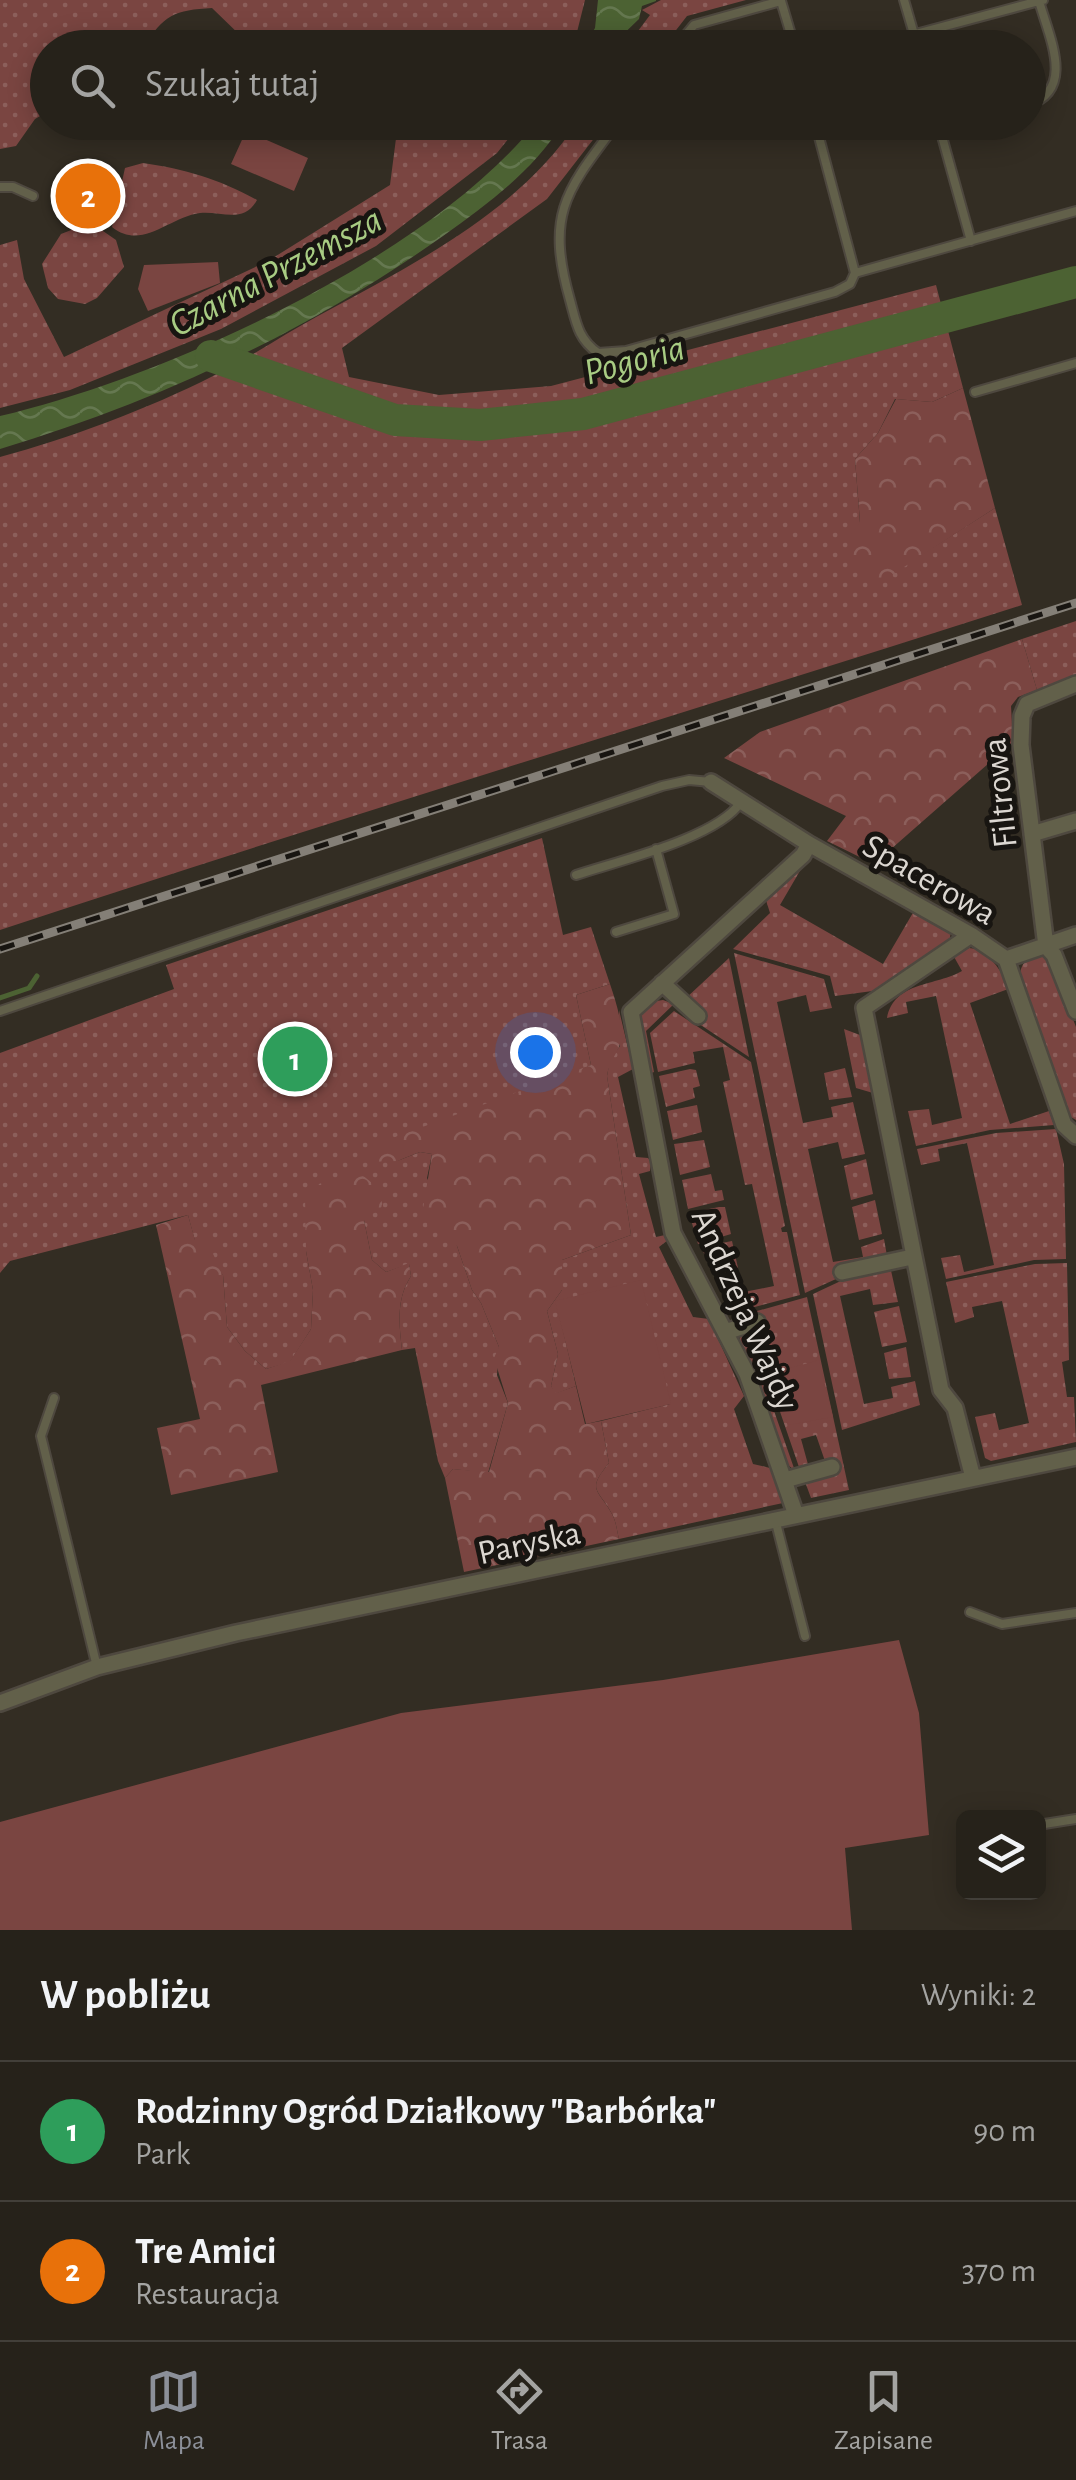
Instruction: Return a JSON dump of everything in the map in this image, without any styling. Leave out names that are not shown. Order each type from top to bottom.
[{"type":"street","name":"Filtrowa","points":[[1076,684],[1027,704],[1022,716],[1021,745],[1046,946],[1054,955],[1076,1011]]},
{"type":"street","name":"Spacerowa","points":[[711,782],[808,844],[1006,958],[1064,1125],[1076,1136]]},
{"type":"street","points":[[1032,834],[1076,821]]},
{"type":"street","name":"Andrzeja Wajdy","points":[[796,1514],[747,1374],[673,1232],[631,1012],[803,854],[808,844]]},
{"type":"street","points":[[970,935],[864,1008],[941,1390],[955,1408],[973,1478]]},
{"type":"street","points":[[1006,958],[1076,936]]},
{"type":"street","points":[[662,984],[698,1016]]},
{"type":"street","points":[[842,1272],[912,1257]]},
{"type":"street","points":[[725,1332],[756,1322]]},
{"type":"street","name":"Paryska","points":[[0,1703],[97,1667],[236,1633],[1076,1457]]},
{"type":"street","points":[[785,1480],[832,1467]]},
{"type":"lane","points":[[690,30],[694,25],[783,0],[790,30]]},
{"type":"lane","points":[[904,0],[913,30]]},
{"type":"lane","points":[[929,30],[1041,0],[1058,71],[1055,88],[1046,98]]},
{"type":"lane","points":[[605,140],[575,180],[564,204],[558,233],[559,263],[580,336],[598,353],[626,352],[835,292],[850,284],[855,273],[820,140]]},
{"type":"lane","points":[[943,140],[971,241]]},
{"type":"lane","points":[[0,187],[13,187],[33,196]]},
{"type":"lane","points":[[855,273],[1076,211]]},
{"type":"lane","points":[[975,392],[1076,363]]},
{"type":"lane","points":[[0,1011],[662,786],[690,780],[711,782]]},
{"type":"lane","points":[[576,875],[692,837],[734,812],[741,802]]},
{"type":"lane","points":[[616,932],[674,914],[656,849]]},
{"type":"lane","points":[[54,1398],[41,1436],[97,1667]]},
{"type":"lane","points":[[776,1519],[805,1636]]},
{"type":"lane","points":[[970,1612],[1002,1624],[1076,1613]]},
{"type":"lane","points":[[1046,1824],[1076,1819]]},
{"type":"green space","points":[[0,0],[585,0],[578,30],[235,30],[212,8],[171,16],[156,30],[30,30],[30,126],[16,146],[0,149]]},
{"type":"green space","points":[[661,0],[746,0],[687,16],[676,30],[639,30],[650,15],[642,10]]},
{"type":"green space","points":[[242,140],[267,140],[308,158],[294,191],[231,164]]},
{"type":"green space","points":[[396,140],[507,140],[497,153],[376,246],[221,329],[70,390],[0,408],[0,245],[17,240],[24,279],[64,357],[268,261],[390,185]]},
{"type":"green space","points":[[564,140],[593,140],[547,199],[342,348],[349,377],[439,395],[551,386],[936,285],[963,388],[932,402],[895,399],[878,433],[855,459],[860,523],[850,536],[915,559],[995,508],[1022,605],[0,930],[0,457],[108,422],[240,362],[460,234],[524,184]]},
{"type":"green space","points":[[143,163],[202,176],[257,200],[239,214],[200,213],[145,234],[123,233],[112,227],[125,168]]},
{"type":"green space","points":[[97,220],[103,231],[116,240],[124,267],[97,298],[85,304],[58,299],[48,288],[42,264],[61,234]]},
{"type":"green space","points":[[218,262],[220,283],[148,311],[138,289],[144,265]]},
{"type":"green space","points":[[963,388],[995,508],[884,580],[867,582],[854,560],[849,536],[860,522],[855,459],[878,433],[896,399],[932,402]]},
{"type":"green space","points":[[1076,621],[1076,677],[1037,690],[1022,639]]},
{"type":"green space","points":[[1022,639],[1037,690],[1018,697],[1011,706],[1013,742],[874,864],[827,841],[846,816],[724,758],[760,732]]},
{"type":"green space","points":[[542,838],[563,935],[591,927],[610,984],[576,995],[591,1065],[397,1161],[420,1152],[432,1154],[427,1178],[499,1347],[497,1375],[508,1403],[488,1473],[453,1469],[445,1478],[415,1348],[402,1350],[400,1312],[411,1276],[409,1264],[386,1272],[372,1260],[364,1220],[306,1251],[313,1290],[311,1329],[290,1362],[266,1369],[245,1351],[227,1327],[223,1275],[195,1241],[188,1215],[10,1261],[0,1273],[0,1053],[174,989],[166,965]]},
{"type":"green space","points":[[804,864],[780,905],[883,964],[914,911],[951,930],[949,945],[880,990],[835,996],[830,976],[733,949],[770,913],[765,897]]},
{"type":"green space","points":[[969,948],[989,957],[1011,988],[970,1003],[1010,1124],[1049,1111],[1054,1125],[990,1130],[916,1146],[908,1111],[929,1109],[932,1125],[962,1118],[936,996],[906,1002],[908,1013],[887,1018],[891,1006],[907,991],[962,971],[953,955]]},
{"type":"green space","points":[[734,953],[824,979],[832,1008],[810,1012],[806,995],[777,1002],[803,1123],[833,1117],[831,1107],[853,1102],[865,1154],[842,1159],[838,1142],[808,1149],[833,1262],[863,1257],[861,1247],[884,1239],[887,1256],[805,1293]]},
{"type":"green space","points":[[1040,954],[1049,958],[1076,1027],[1076,1120],[1066,1114],[1020,980],[1024,962]]},
{"type":"green space","points":[[729,958],[749,1057],[681,1012],[685,999]]},
{"type":"green space","points":[[610,984],[621,1037],[607,1076],[631,1235],[562,1260],[562,1290],[547,1311],[558,1354],[551,1386],[556,1393],[576,1386],[585,1424],[601,1421],[609,1463],[596,1485],[613,1517],[619,1539],[464,1572],[445,1478],[453,1469],[489,1472],[508,1403],[494,1358],[499,1347],[472,1290],[457,1246],[428,1227],[423,1209],[432,1154],[420,1152],[397,1161],[364,1162],[360,1150],[591,1065],[576,995]]},
{"type":"green space","points":[[663,1000],[674,1004],[646,1031],[654,1072],[649,1074],[639,1017],[650,1002]]},
{"type":"green space","points":[[619,1010],[633,1069],[618,1077],[636,1157],[651,1162],[650,1171],[639,1174],[656,1237],[665,1235],[668,1240],[659,1247],[693,1317],[709,1319],[744,1396],[734,1409],[753,1464],[770,1468],[783,1503],[619,1539],[613,1517],[596,1485],[609,1463],[601,1421],[670,1404],[556,1301],[576,1386],[555,1394],[551,1386],[558,1354],[547,1311],[562,1290],[562,1260],[631,1235],[607,1076],[610,1060],[620,1046]]},
{"type":"green space","points":[[674,1011],[751,1062],[785,1226],[781,1228],[787,1232],[800,1295],[736,1312],[717,1279],[739,1275],[744,1292],[774,1286],[752,1184],[745,1185],[723,1082],[730,1080],[723,1047],[693,1052],[695,1063],[658,1072],[650,1033]]},
{"type":"green space","points":[[844,1029],[860,1035],[873,1093],[856,1088]]},
{"type":"green space","points":[[845,1068],[852,1097],[829,1100],[824,1073]]},
{"type":"green space","points":[[696,1070],[700,1086],[693,1088],[695,1098],[666,1107],[659,1076]]},
{"type":"green space","points":[[697,1105],[702,1132],[673,1140],[667,1111]]},
{"type":"green space","points":[[1056,1129],[1064,1164],[1066,1259],[1034,1260],[946,1279],[941,1258],[960,1255],[964,1272],[994,1265],[967,1143],[938,1149],[940,1161],[921,1165],[917,1149],[996,1133]]},
{"type":"green space","points":[[704,1140],[710,1167],[680,1175],[674,1144]]},
{"type":"green space","points":[[866,1159],[873,1194],[851,1200],[844,1166]]},
{"type":"green space","points":[[356,1170],[377,1187],[383,1206],[364,1220],[372,1260],[386,1272],[409,1263],[411,1276],[400,1312],[402,1350],[261,1385],[278,1472],[171,1495],[157,1428],[200,1419],[156,1225],[188,1215],[195,1240],[206,1239],[223,1275],[227,1327],[245,1351],[266,1369],[290,1361],[311,1329],[313,1290],[306,1251],[305,1195],[319,1184]]},
{"type":"green space","points":[[711,1174],[715,1191],[722,1190],[724,1200],[688,1209],[682,1180]]},
{"type":"green space","points":[[875,1200],[882,1234],[859,1240],[852,1207]]},
{"type":"green space","points":[[725,1207],[731,1234],[698,1244],[689,1213]]},
{"type":"green space","points":[[732,1241],[738,1268],[714,1275],[701,1247]]},
{"type":"green space","points":[[1067,1263],[1069,1360],[1062,1362],[1067,1397],[1074,1397],[1076,1442],[991,1461],[985,1458],[975,1417],[995,1413],[999,1430],[1029,1423],[1002,1301],[972,1307],[974,1317],[955,1323],[946,1282],[1035,1264]]},
{"type":"green space","points":[[890,1266],[898,1302],[873,1305],[870,1289],[840,1296],[864,1404],[893,1398],[891,1387],[915,1381],[920,1405],[842,1430],[813,1294],[845,1279],[844,1276]]},
{"type":"green space","points":[[641,1280],[671,1404],[586,1424],[555,1301]]},
{"type":"green space","points":[[807,1297],[849,1490],[811,1498],[804,1479],[826,1464],[816,1435],[801,1439],[809,1468],[800,1470],[764,1365],[736,1317]]},
{"type":"green space","points":[[899,1306],[907,1342],[882,1347],[874,1312]]},
{"type":"green space","points":[[741,1334],[759,1368],[795,1471],[787,1464],[754,1370],[739,1341]]},
{"type":"green space","points":[[906,1347],[911,1377],[889,1379],[884,1353]]},
{"type":"green space","points":[[819,1360],[833,1417],[788,1425],[769,1374]]},
{"type":"green space","points":[[899,1640],[919,1713],[929,1835],[845,1848],[852,1930],[0,1930],[0,1822],[401,1713],[663,1680]]},
{"type":"water","points":[[598,0],[656,0],[642,6],[639,19],[628,30],[595,28]]},
{"type":"water","points":[[520,140],[551,140],[509,185],[477,211],[339,303],[174,386],[0,449],[0,416],[139,373],[290,305],[430,220],[489,172]]},
{"type":"waterway","name":"Pogoria","points":[[211,356],[395,420],[480,425],[583,414],[1076,282]]},
{"type":"waterway","points":[[0,998],[29,988],[37,976]]},
{"type":"railway","points":[[0,949],[1076,603]]},
{"type":"place","name":"Tre Amici","points":[[88,196]]},
{"type":"place","name":"Rodzinny Ogród Działkowy \"Barbórka\"","points":[[295,1059]]},
{"type":"water label","name":"Czarna Przemsza","points":[[275,271]]}]
